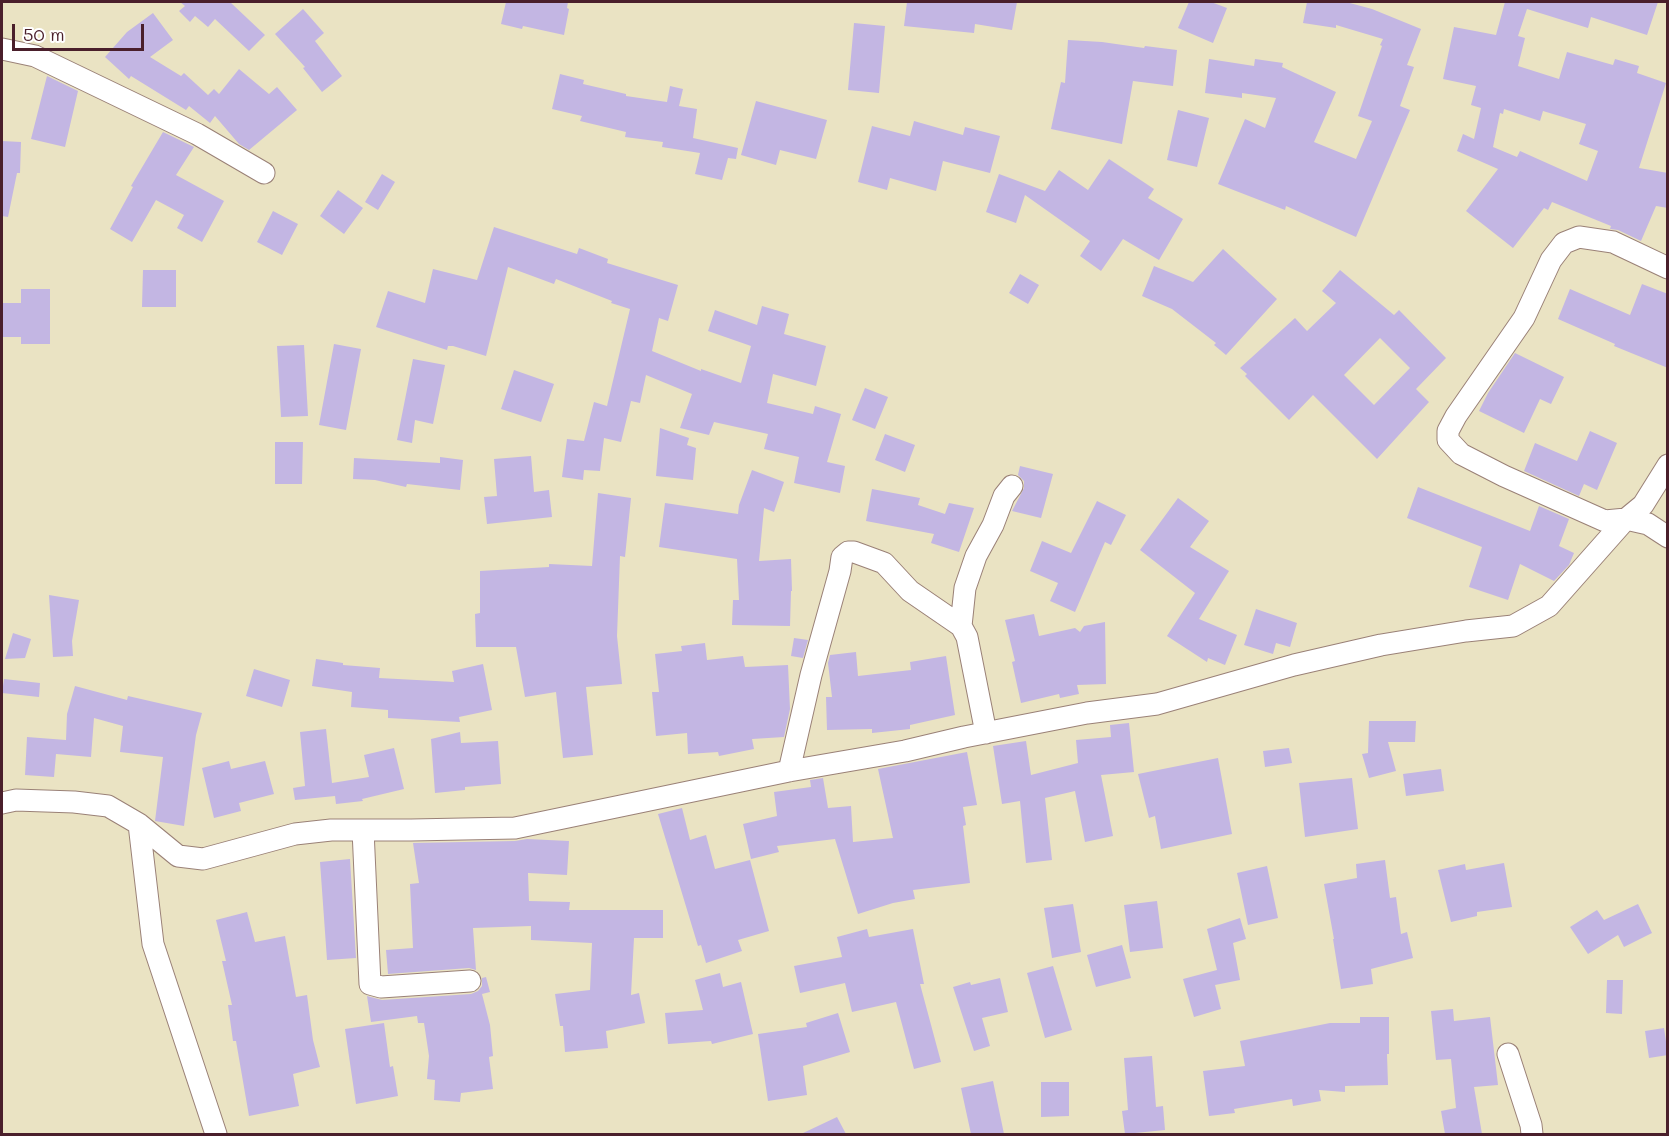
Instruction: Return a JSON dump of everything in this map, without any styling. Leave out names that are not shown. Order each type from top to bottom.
[{"type":"street","points":[[2,49],[35,56],[197,134],[264,173]]},
{"type":"street","points":[[1668,268],[1613,242],[1579,237],[1564,243],[1551,260],[1524,318],[1448,431],[1448,440],[1461,454],[1504,476],[1605,521],[1626,519],[1648,524],[1668,537]]},
{"type":"street","points":[[2,802],[16,800],[74,801],[108,806],[139,824],[178,856],[203,859],[295,834],[331,830],[515,828],[789,771],[1087,713],[1157,704],[1294,665],[1381,645],[1513,626],[1549,606],[1626,519],[1643,505],[1668,465]]},
{"type":"street","points":[[961,626],[965,588],[976,556],[993,525],[1004,496],[1012,486]]},
{"type":"street","points":[[789,771],[842,557],[848,552],[884,563],[910,591],[961,626],[967,637],[986,733]]},
{"type":"street","points":[[139,824],[153,944],[216,1134]]},
{"type":"street","points":[[363,830],[370,984],[381,987],[470,981]]},
{"type":"street","points":[[1508,1054],[1532,1134]]},
{"type":"building","points":[[180,2],[230,2],[265,35],[249,51],[215,19],[208,27],[195,16],[190,22],[179,11],[185,6]]},
{"type":"building","points":[[506,2],[568,2],[567,8],[569,9],[564,35],[523,26],[522,29],[501,24]]},
{"type":"building","points":[[907,2],[1017,2],[1012,30],[975,24],[974,33],[904,26]]},
{"type":"building","points":[[1189,2],[1211,2],[1227,8],[1213,43],[1178,28]]},
{"type":"building","points":[[1307,2],[1346,2],[1372,9],[1421,29],[1407,65],[1414,67],[1400,106],[1410,110],[1356,237],[1286,206],[1285,210],[1218,184],[1245,119],[1265,128],[1276,98],[1242,93],[1242,98],[1205,93],[1209,59],[1254,66],[1255,59],[1283,63],[1282,67],[1336,92],[1314,142],[1356,159],[1372,121],[1358,116],[1383,39],[1336,25],[1336,28],[1303,23]]},
{"type":"building","points":[[1505,2],[1658,2],[1647,35],[1591,17],[1588,28],[1527,9],[1518,36],[1525,38],[1518,66],[1559,79],[1567,52],[1613,65],[1615,59],[1639,66],[1637,73],[1666,83],[1639,168],[1668,173],[1668,208],[1656,206],[1641,241],[1552,202],[1548,210],[1544,208],[1513,248],[1466,211],[1498,169],[1457,151],[1463,134],[1474,139],[1481,108],[1471,105],[1476,86],[1443,79],[1454,27],[1496,35]],"holes":[[[1504,109],[1540,121],[1543,111],[1586,124],[1579,144],[1598,151],[1587,181],[1520,151],[1517,157],[1493,147],[1500,113],[1503,114]]]},
{"type":"building","points":[[303,9],[324,33],[315,41],[342,76],[322,92],[303,68],[305,67],[275,34]]},
{"type":"building","points":[[153,13],[173,40],[150,57],[181,76],[184,73],[208,95],[214,89],[219,94],[239,69],[269,94],[277,87],[297,110],[249,150],[239,144],[215,116],[210,123],[189,106],[186,110],[131,76],[129,79],[105,57],[127,32]]},
{"type":"building","points":[[854,23],[885,26],[879,93],[848,90]]},
{"type":"building","points":[[1068,40],[1177,50],[1173,86],[1133,81],[1122,144],[1051,129],[1061,82],[1065,83]]},
{"type":"building","points":[[560,74],[584,80],[583,84],[626,94],[626,96],[667,102],[670,86],[683,89],[679,106],[697,109],[693,138],[738,148],[736,159],[728,158],[722,180],[695,174],[700,153],[662,147],[663,142],[625,137],[626,132],[580,121],[582,116],[552,109]]},
{"type":"building","points":[[47,76],[78,91],[65,147],[31,139]]},
{"type":"building","points":[[756,101],[827,120],[816,159],[780,150],[776,165],[741,155]]},
{"type":"building","points":[[1178,110],[1209,118],[1197,167],[1167,160]]},
{"type":"building","points":[[914,121],[963,135],[965,127],[1000,136],[990,173],[943,161],[936,191],[890,178],[887,190],[858,182],[872,126],[910,136]]},
{"type":"building","points":[[163,132],[194,147],[176,175],[224,201],[202,242],[177,228],[184,215],[156,200],[132,242],[110,229],[133,187],[131,186]]},
{"type":"building","points":[[2,141],[21,142],[20,173],[17,173],[8,217],[2,216]]},
{"type":"building","points":[[1109,159],[1154,189],[1148,198],[1183,219],[1159,260],[1123,239],[1101,271],[1080,256],[1090,241],[1025,195],[1016,223],[986,212],[999,174],[1045,191],[1059,170],[1088,190]]},
{"type":"building","points":[[382,174],[395,182],[378,210],[365,202]]},
{"type":"building","points":[[338,190],[363,208],[344,234],[320,216]]},
{"type":"building","points":[[273,211],[298,224],[282,255],[257,242]]},
{"type":"building","points":[[494,227],[577,254],[579,248],[608,259],[607,263],[678,285],[668,321],[659,318],[652,351],[701,371],[701,369],[741,383],[751,346],[708,331],[715,310],[757,325],[762,306],[789,314],[784,334],[826,346],[816,386],[773,374],[767,403],[813,414],[815,406],[841,414],[827,462],[845,466],[840,493],[794,483],[799,457],[764,449],[768,434],[714,422],[709,435],[680,428],[692,394],[646,375],[640,403],[631,401],[621,442],[604,438],[600,471],[584,470],[583,480],[562,477],[567,439],[584,441],[594,402],[607,406],[630,309],[556,279],[554,284],[508,267],[486,356],[453,346],[448,346],[447,350],[376,327],[388,291],[425,303],[433,269],[477,280]]},
{"type":"building","points":[[1223,249],[1277,299],[1226,355],[1214,345],[1216,343],[1172,309],[1142,296],[1154,266],[1193,282]]},
{"type":"building","points":[[143,270],[176,270],[176,307],[142,307]]},
{"type":"building","points":[[1340,270],[1394,315],[1399,310],[1446,358],[1416,389],[1429,402],[1377,459],[1313,395],[1289,420],[1245,376],[1247,374],[1240,368],[1295,318],[1307,331],[1336,303],[1322,291]],"holes":[[[1380,338],[1410,368],[1374,405],[1344,375]]]},
{"type":"building","points":[[1020,274],[1039,285],[1028,304],[1009,293]]},
{"type":"building","points":[[1642,284],[1668,294],[1668,368],[1614,346],[1615,344],[1558,319],[1570,289],[1630,315]]},
{"type":"building","points":[[21,289],[50,289],[50,344],[21,344],[21,337],[2,337],[2,303],[21,303]]},
{"type":"building","points":[[334,344],[361,349],[346,430],[319,425]]},
{"type":"building","points":[[304,345],[308,416],[281,417],[277,346]]},
{"type":"building","points":[[1515,353],[1564,377],[1551,404],[1540,399],[1524,433],[1479,411],[1488,393]]},
{"type":"building","points":[[413,359],[445,365],[433,424],[415,420],[412,443],[397,440]]},
{"type":"building","points":[[514,370],[554,384],[541,422],[501,409]]},
{"type":"building","points":[[865,388],[888,397],[875,429],[852,420]]},
{"type":"building","points":[[660,428],[689,438],[687,445],[696,448],[693,480],[656,476]]},
{"type":"building","points":[[1590,431],[1617,443],[1597,490],[1584,484],[1579,496],[1524,471],[1535,443],[1577,461]]},
{"type":"building","points":[[885,434],[915,445],[905,472],[875,460]]},
{"type":"building","points":[[275,442],[303,442],[302,484],[275,484]]},
{"type":"building","points":[[531,456],[534,492],[549,490],[552,517],[487,524],[484,497],[497,496],[494,459]]},
{"type":"building","points":[[440,457],[463,460],[460,490],[407,484],[406,487],[375,480],[353,479],[354,458],[440,463]]},
{"type":"building","points":[[1020,466],[1053,474],[1041,518],[1012,511],[1024,488],[1024,481],[1018,475]]},
{"type":"building","points":[[752,470],[784,482],[774,512],[764,508],[759,561],[791,559],[790,626],[732,625],[733,600],[739,600],[737,559],[659,547],[665,503],[738,514]]},
{"type":"building","points":[[1418,487],[1530,531],[1539,506],[1569,519],[1559,546],[1574,553],[1569,565],[1554,581],[1520,564],[1508,600],[1469,587],[1482,547],[1407,518]]},
{"type":"building","points":[[872,489],[920,498],[918,505],[945,514],[949,503],[974,508],[959,552],[931,543],[934,534],[866,521]]},
{"type":"building","points":[[598,493],[631,498],[625,557],[620,556],[617,636],[622,684],[586,687],[593,755],[563,758],[556,692],[525,697],[516,647],[476,647],[475,614],[480,613],[480,571],[549,567],[549,564],[592,566]]},
{"type":"building","points":[[1178,498],[1209,521],[1190,547],[1229,571],[1199,619],[1237,635],[1225,665],[1208,658],[1207,662],[1167,636],[1195,593],[1140,550]]},
{"type":"building","points":[[1097,501],[1126,515],[1111,545],[1105,542],[1075,612],[1050,601],[1058,583],[1030,571],[1042,541],[1071,553]]},
{"type":"building","points":[[49,595],[79,600],[72,641],[73,656],[53,657]]},
{"type":"building","points":[[1256,609],[1297,623],[1290,647],[1276,643],[1273,654],[1244,645]]},
{"type":"building","points":[[1034,614],[1039,636],[1075,628],[1080,632],[1084,626],[1105,622],[1106,684],[1077,685],[1079,694],[1060,698],[1059,694],[1021,703],[1012,662],[1015,661],[1005,620]]},
{"type":"building","points":[[13,633],[31,639],[25,658],[5,659]]},
{"type":"building","points":[[794,638],[808,640],[803,658],[791,656]]},
{"type":"building","points":[[705,643],[707,660],[743,656],[745,667],[788,665],[790,709],[784,737],[752,739],[754,749],[719,756],[718,752],[688,754],[687,733],[656,736],[652,692],[659,692],[655,654],[682,651],[681,646]]},
{"type":"building","points":[[856,652],[858,676],[911,670],[910,662],[946,656],[955,715],[910,725],[910,729],[872,733],[872,729],[827,730],[826,697],[832,697],[828,663],[830,655]]},
{"type":"building","points":[[316,659],[343,663],[343,665],[380,668],[379,678],[454,682],[452,671],[483,664],[492,710],[459,717],[460,722],[388,718],[388,710],[351,707],[352,692],[312,686]]},
{"type":"building","points":[[254,669],[290,680],[282,707],[246,696]]},
{"type":"building","points":[[4,679],[40,683],[39,697],[2,693]]},
{"type":"building","points":[[75,686],[127,700],[128,696],[202,713],[196,735],[184,826],[155,821],[163,757],[120,752],[123,726],[94,718],[91,757],[56,754],[54,777],[25,775],[27,737],[66,740],[67,714]]},
{"type":"building","points":[[1369,721],[1416,721],[1415,742],[1388,742],[1396,771],[1369,778],[1362,754],[1368,753]]},
{"type":"building","points":[[1129,723],[1134,772],[1101,775],[1113,836],[1085,842],[1075,791],[1045,798],[1052,860],[1026,863],[1020,801],[1002,804],[993,746],[1026,741],[1031,775],[1078,763],[1076,740],[1111,737],[1110,725]]},
{"type":"building","points":[[326,729],[332,783],[369,777],[364,755],[394,748],[404,789],[362,799],[363,801],[336,804],[335,796],[295,800],[293,788],[305,786],[300,732]]},
{"type":"building","points":[[460,732],[461,743],[498,741],[501,784],[465,787],[465,790],[435,793],[431,739]]},
{"type":"building","points":[[1289,748],[1292,763],[1265,767],[1263,751]]},
{"type":"building","points":[[967,752],[977,805],[963,807],[970,883],[913,890],[915,899],[858,914],[835,839],[777,846],[779,852],[751,859],[743,824],[777,816],[774,792],[811,787],[810,780],[823,778],[828,808],[851,806],[853,842],[893,838],[878,769]]},
{"type":"building","points":[[1218,758],[1232,834],[1161,849],[1155,816],[1149,818],[1138,774]]},
{"type":"building","points":[[229,761],[231,769],[265,761],[274,794],[239,803],[241,811],[214,818],[202,768]]},
{"type":"building","points":[[1441,769],[1444,791],[1406,796],[1403,774]]},
{"type":"building","points":[[1352,778],[1358,829],[1305,837],[1299,783]]},
{"type":"building","points":[[682,808],[690,840],[706,835],[715,869],[750,860],[769,931],[738,940],[742,951],[706,963],[701,945],[698,946],[658,814]]},
{"type":"building","points":[[527,839],[569,841],[567,875],[528,873],[529,901],[570,902],[569,910],[663,910],[663,938],[634,938],[631,995],[639,993],[645,1023],[606,1031],[608,1048],[565,1052],[563,1026],[560,1026],[555,994],[590,990],[592,943],[531,940],[531,926],[473,928],[476,970],[469,968],[388,974],[386,950],[413,948],[410,884],[419,883],[413,843]]},
{"type":"building","points":[[350,859],[356,958],[327,960],[320,862]]},
{"type":"building","points":[[1385,860],[1390,898],[1396,897],[1401,934],[1407,932],[1413,958],[1371,969],[1373,984],[1341,989],[1324,884],[1357,878],[1356,864]]},
{"type":"building","points":[[1504,863],[1512,907],[1477,912],[1477,916],[1451,922],[1438,870],[1465,864],[1466,870]]},
{"type":"building","points":[[1267,866],[1278,918],[1248,925],[1237,873]]},
{"type":"building","points":[[1157,901],[1163,948],[1130,952],[1124,905]]},
{"type":"building","points":[[1073,904],[1081,952],[1052,958],[1044,908]]},
{"type":"building","points":[[1638,904],[1652,933],[1624,947],[1618,935],[1588,954],[1570,927],[1597,910],[1604,920]]},
{"type":"building","points":[[247,912],[255,942],[285,936],[296,997],[307,995],[313,1040],[320,1067],[293,1074],[299,1106],[249,1116],[236,1041],[233,1041],[228,1005],[232,1005],[222,961],[226,961],[216,920]]},
{"type":"building","points":[[1240,918],[1246,939],[1233,943],[1240,980],[1215,985],[1221,1009],[1194,1017],[1183,979],[1217,970],[1207,929]]},
{"type":"building","points":[[867,929],[869,937],[913,929],[924,984],[920,984],[941,1062],[914,1069],[896,1002],[852,1012],[845,983],[800,993],[794,966],[842,957],[837,937]]},
{"type":"building","points":[[1122,945],[1131,978],[1096,987],[1087,955]]},
{"type":"building","points":[[1053,966],[1072,1030],[1045,1038],[1027,973]]},
{"type":"building","points":[[720,973],[723,987],[741,982],[753,1034],[712,1044],[711,1041],[668,1044],[665,1013],[703,1010],[695,980]]},
{"type":"building","points":[[486,977],[490,992],[482,994],[490,1025],[493,1056],[489,1057],[493,1089],[461,1093],[460,1102],[434,1100],[435,1080],[427,1079],[429,1056],[424,1023],[418,1023],[417,1016],[371,1022],[367,996],[382,1000],[471,994],[478,991],[482,986],[482,978]]},
{"type":"building","points":[[1000,978],[1008,1012],[982,1018],[990,1046],[974,1051],[953,987]]},
{"type":"building","points":[[1607,980],[1623,980],[1622,1014],[1606,1013]]},
{"type":"building","points":[[1453,1009],[1454,1021],[1490,1017],[1498,1085],[1474,1087],[1482,1134],[1445,1134],[1441,1111],[1456,1108],[1451,1059],[1436,1060],[1431,1011]]},
{"type":"building","points":[[838,1013],[850,1052],[803,1066],[807,1095],[768,1101],[758,1034],[807,1027],[806,1023]]},
{"type":"building","points":[[1360,1017],[1389,1017],[1388,1085],[1345,1086],[1345,1092],[1319,1090],[1321,1101],[1293,1106],[1292,1099],[1234,1109],[1235,1113],[1209,1116],[1203,1071],[1245,1066],[1240,1041],[1330,1023],[1360,1023]]},
{"type":"building","points":[[384,1023],[390,1067],[393,1066],[398,1096],[356,1104],[345,1029]]},
{"type":"building","points":[[1664,1028],[1668,1055],[1649,1058],[1645,1031]]},
{"type":"building","points":[[1152,1056],[1156,1107],[1163,1106],[1165,1130],[1125,1134],[1122,1111],[1128,1110],[1124,1058]]},
{"type":"building","points":[[993,1081],[1004,1134],[971,1134],[961,1088]]},
{"type":"building","points":[[1041,1082],[1069,1082],[1069,1116],[1041,1117]]},
{"type":"building","points":[[837,1117],[846,1134],[801,1134]]}]
